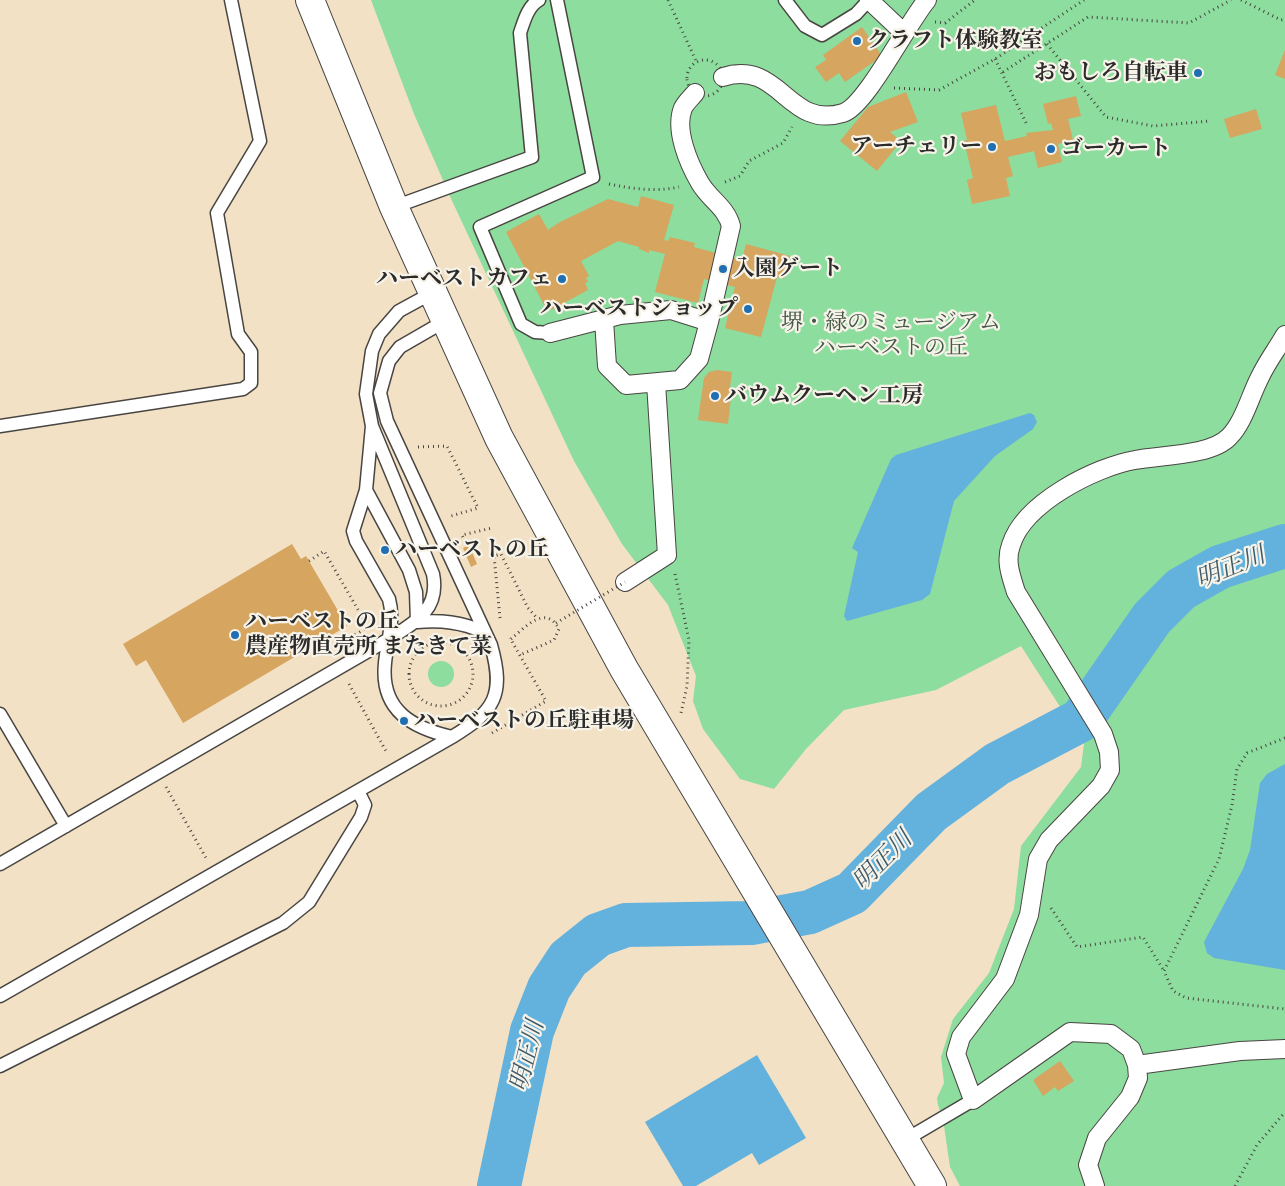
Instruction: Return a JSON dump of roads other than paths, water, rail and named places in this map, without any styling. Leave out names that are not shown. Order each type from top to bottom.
[{"type":"street","points":[[310,0],[394,207],[499,438],[624,669],[932,1186]]},
{"type":"street","points":[[869,0],[904,32]]},
{"type":"street","points":[[723,77],[733,74],[756,75],[801,109],[818,117],[833,116],[851,110],[890,57],[904,32],[923,5]]},
{"type":"street","points":[[604,320],[606,366],[626,385],[680,380],[699,359],[731,226],[728,214],[703,187],[690,160],[681,121],[682,110],[695,93]]},
{"type":"street","points":[[550,333],[620,315],[671,310],[709,322]]},
{"type":"street","points":[[1095,1186],[1088,1165],[1097,1138],[1130,1097],[1138,1078],[1137,1065],[1131,1049],[1111,1034],[1070,1032],[973,1100],[956,1054],[961,1037],[1005,979],[1029,915],[1038,859],[1049,840],[1101,786],[1110,770],[1110,752],[1103,734],[1016,592],[1008,569],[1011,544],[1024,522],[1043,502],[1098,472],[1133,460],[1199,452],[1228,438],[1242,417],[1260,376],[1285,335]]},
{"type":"street","points":[[625,582],[667,555],[656,383]]},
{"type":"street","points":[[1137,1065],[1230,1052],[1285,1049]]},
{"type":"lane","points":[[0,426],[243,389],[251,383],[251,352],[238,334],[217,214],[260,141],[231,0]]},
{"type":"lane","points":[[394,207],[532,157],[520,33],[526,17],[535,2],[540,0]]},
{"type":"lane","points":[[550,333],[535,332],[521,324],[480,228],[592,177],[557,0]]},
{"type":"lane","points":[[785,0],[804,26],[822,35],[856,14],[869,0]]},
{"type":"lane","points":[[0,864],[417,622],[432,602],[435,588],[432,574],[372,426],[366,394],[372,351],[380,334],[399,311],[432,293]]},
{"type":"lane","points":[[0,996],[452,737],[487,713],[497,682],[496,662],[434,520],[387,421],[380,394],[389,361],[400,346],[445,321]]},
{"type":"lane","points":[[372,426],[366,490],[353,530],[356,541],[389,599],[393,619],[384,665],[386,687],[392,703],[407,721],[427,731],[452,737]]},
{"type":"lane","points":[[366,490],[409,570],[416,592],[417,622]]},
{"type":"lane","points":[[417,622],[452,622],[467,625],[484,632]]},
{"type":"lane","points":[[0,714],[66,826]]},
{"type":"lane","points":[[0,1066],[283,923],[310,902],[361,817],[365,805],[358,791]]},
{"type":"lane","points":[[905,1140],[973,1100]]},
{"type":"water","points":[[1030,413],[1034,415],[1037,422],[1033,429],[995,456],[954,501],[930,594],[922,600],[847,621],[844,616],[858,552],[852,548],[891,459],[896,455]]},
{"type":"water","points":[[1285,764],[1285,970],[1214,958],[1207,953],[1204,942],[1243,869],[1250,850],[1260,783],[1267,774]]},
{"type":"water","points":[[757,1055],[806,1138],[759,1165],[752,1153],[696,1186],[683,1186],[645,1122]]},
{"type":"waterway","name":"明正川","points":[[499,1186],[532,1031],[549,988],[568,959],[598,935],[626,925],[751,923],[810,912],[852,893],[931,812],[997,764],[1081,720],[1152,618],[1181,589],[1220,567],[1285,546]]},
{"type":"place","name":"クラフト体験教室","points":[[857,41]]},
{"type":"place","name":"おもしろ自転車","points":[[1198,73]]},
{"type":"place","name":"アーチェリー","points":[[992,147]]},
{"type":"place","name":"ゴーカート","points":[[1051,149]]},
{"type":"place","name":"入園ゲート","points":[[723,269]]},
{"type":"place","name":"ハーベストカフェ","points":[[562,279]]},
{"type":"place","name":"ハーベストショップ","points":[[748,309]]},
{"type":"place","name":"バウムクーヘン工房","points":[[715,396]]},
{"type":"place","name":"ハーベストの丘","points":[[385,550]]},
{"type":"place","name":"ハーベストの丘 農産物直売所 またきて菜","points":[[235,635]]},
{"type":"place","name":"ハーベストの丘駐車場","points":[[404,721]]},
{"type":"park label","name":"堺・緑のミュージアム ハーベストの丘","points":[[891,336]]}]
